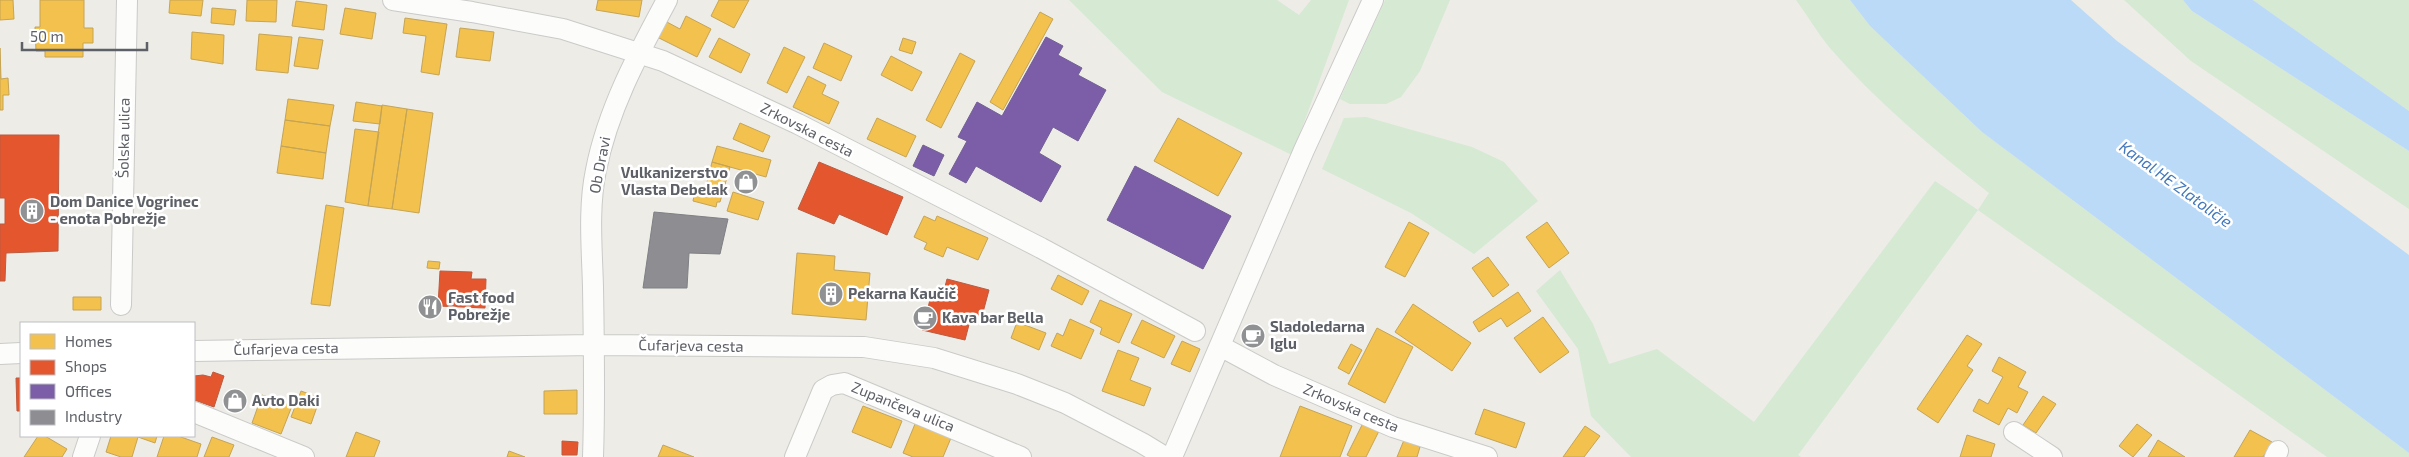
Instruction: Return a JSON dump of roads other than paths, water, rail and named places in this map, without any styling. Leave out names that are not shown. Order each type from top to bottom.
[{"type":"street","name":"Šolska ulica","points":[[121,305],[127,0]]},
{"type":"street","name":"Zrkovska cesta","points":[[394,0],[563,29],[663,61],[798,124],[1041,248],[1195,331]]},
{"type":"street","name":"Ob Dravi","points":[[593,457],[594,344],[591,221],[595,172],[619,95],[668,0]]},
{"type":"street","points":[[1172,457],[1304,150],[1373,0]]},
{"type":"street","name":"Čufarjeva cesta","points":[[195,351],[594,344],[864,347],[934,358],[1017,384],[1064,403],[1142,443],[1165,457]]},
{"type":"street","name":"Zrkovska cesta","points":[[1220,346],[1274,375],[1393,427],[1487,457]]},
{"type":"street","points":[[0,354],[20,354]]},
{"type":"street","name":"Zupančeva ulica","points":[[796,457],[823,390],[832,385],[844,383],[1021,457]]},
{"type":"street","points":[[195,412],[304,457]]},
{"type":"street","points":[[2014,432],[2052,457]]},
{"type":"street","points":[[83,457],[90,437]]},
{"type":"water","name":"Kanal HE Zlatoličje","points":[[1850,0],[2071,0],[2117,41],[2409,255],[2409,453],[1982,132],[1870,26]]},
{"type":"water","points":[[2183,0],[2253,0],[2409,111],[2409,151],[2192,11]]},
{"type":"place","name":"Vulkanizerstvo Vlasta Debelak","points":[[746,182]]},
{"type":"place","name":"Dom Danice Vogrinec - enota Pobrežje","points":[[32,211]]},
{"type":"place","name":"Pekarna Kaučič","points":[[831,294]]},
{"type":"place","name":"Fast food Pobrežje","points":[[430,307]]},
{"type":"place","name":"Kava bar Bella","points":[[925,318]]},
{"type":"place","name":"Sladoledarna Iglu","points":[[1253,336]]},
{"type":"place","name":"Avto Daki","points":[[235,401]]}]
